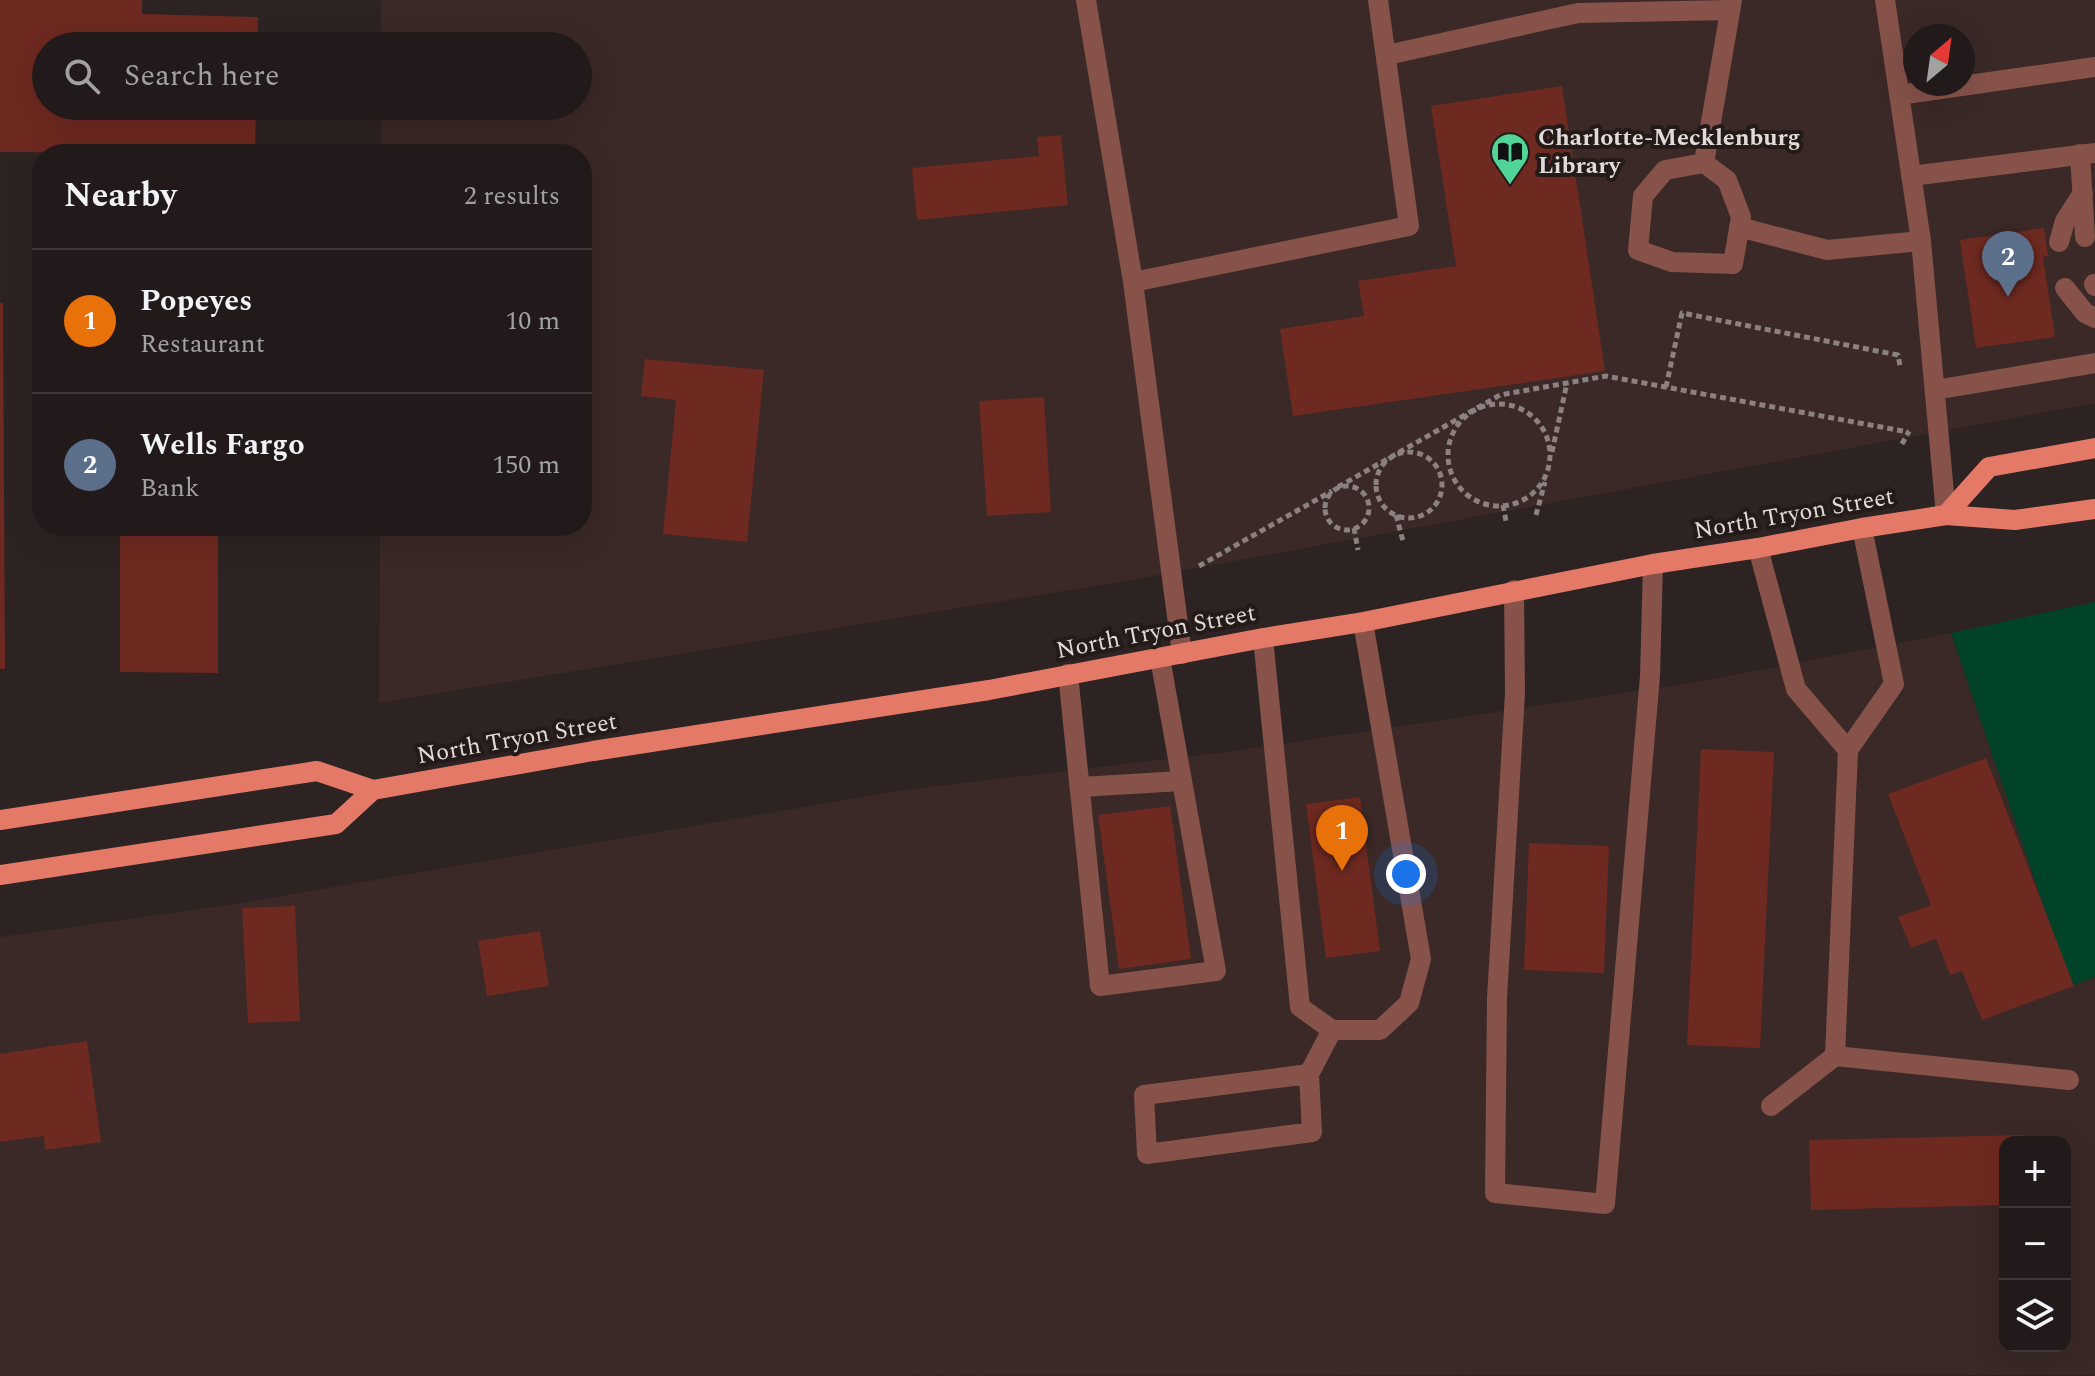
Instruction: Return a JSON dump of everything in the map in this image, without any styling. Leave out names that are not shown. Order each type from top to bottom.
[{"type":"main road","points":[[1946,515],[1989,467],[2095,448]]},
{"type":"main road","name":"North Tryon Street","points":[[0,820],[317,771],[373,790],[593,751],[989,690],[1363,622],[1653,564],[1862,528],[1946,515],[2015,520],[2095,509]]},
{"type":"main road","points":[[0,875],[336,824],[373,790]]},
{"type":"lane","points":[[1086,0],[1133,282],[1182,654]]},
{"type":"lane","points":[[1133,282],[1409,226],[1378,0]]},
{"type":"lane","points":[[1885,0],[1921,241],[1946,515]]},
{"type":"lane","points":[[1387,55],[1578,13],[1730,5],[1704,163]]},
{"type":"lane","points":[[1899,95],[2095,67]]},
{"type":"lane","points":[[1911,176],[2087,154],[2089,197],[2095,211]]},
{"type":"lane","points":[[1704,163],[1727,180],[1741,217],[1733,264],[1672,262],[1638,250],[1643,196],[1665,170],[1704,163]]},
{"type":"lane","points":[[2071,239],[2089,197]]},
{"type":"lane","points":[[1739,227],[1827,250],[1921,241]]},
{"type":"lane","points":[[2086,290],[2085,313],[2095,318]]},
{"type":"lane","points":[[1935,390],[2095,363]]},
{"type":"lane","points":[[1835,1056],[1848,750],[1894,684],[1862,528]]},
{"type":"lane","points":[[1758,548],[1796,689],[1848,750]]},
{"type":"lane","points":[[1514,590],[1515,693],[1497,998],[1495,1193],[1605,1204],[1650,676],[1653,564]]},
{"type":"lane","points":[[1263,638],[1300,1007],[1332,1030],[1380,1030],[1409,1003],[1421,959],[1363,622]]},
{"type":"lane","points":[[1068,674],[1100,986],[1216,971],[1160,658]]},
{"type":"lane","points":[[1081,787],[1181,781]]},
{"type":"lane","points":[[1309,1074],[1144,1095],[1147,1154],[1312,1132],[1309,1074],[1332,1030]]},
{"type":"lane","points":[[1771,1106],[1835,1056],[2069,1080]]},
{"type":"path","points":[[1666,387],[1682,313],[1898,355],[1901,370]]},
{"type":"path","points":[[1198,566],[1335,489],[1395,455],[1468,414],[1482,406],[1498,403],[1513,406],[1528,412],[1540,424],[1551,454],[1541,485],[1528,497],[1503,505],[1478,501],[1463,491],[1448,460],[1449,442],[1456,427],[1468,414],[1500,395],[1606,376],[1908,432]]},
{"type":"path","points":[[1536,515],[1567,383]]},
{"type":"path","points":[[1902,444],[1908,432],[1910,416]]},
{"type":"path","points":[[1417,453],[1427,457],[1441,474],[1441,496],[1435,506],[1417,517],[1396,515],[1387,510],[1378,497],[1376,480],[1379,470],[1395,455],[1417,453]]},
{"type":"path","points":[[1441,474],[1451,470]]},
{"type":"path","points":[[1345,485],[1359,489],[1367,500],[1369,506],[1365,520],[1354,528],[1339,528],[1327,519],[1325,504],[1335,489],[1345,485]]},
{"type":"path","points":[[1367,500],[1378,497]]},
{"type":"path","points":[[1503,505],[1506,521]]},
{"type":"path","points":[[1396,515],[1403,541]]},
{"type":"path","points":[[1354,528],[1358,550]]},
{"type":"shaded area","points":[[381,0],[2095,0],[2095,403],[1137,579],[379,703],[380,536],[592,536],[592,144],[381,144],[381,120],[592,120],[592,32],[381,32]]},
{"type":"shaded area","points":[[1951,633],[2071,985],[2095,977],[2095,1375],[0,1376],[0,937],[228,905],[904,790],[1219,753],[1697,682]]},
{"type":"green space","points":[[2095,602],[2095,977],[2071,986],[1951,633]]},
{"type":"building","points":[[0,0],[142,0],[142,14],[258,17],[257,32],[32,32],[32,120],[256,120],[255,144],[32,144],[32,152],[0,152]]},
{"type":"building","name":"Charlotte-Mecklenburg Library","points":[[1562,86],[1605,371],[1293,416],[1280,329],[1364,316],[1358,281],[1456,266],[1431,106]]},
{"type":"building","points":[[1061,135],[1068,205],[917,220],[912,168],[1039,156],[1037,137]]},
{"type":"building","points":[[2044,228],[2048,256],[2043,257],[2055,337],[1976,348],[1960,240]]},
{"type":"building","points":[[0,303],[3,303],[5,669],[0,669]]},
{"type":"building","points":[[645,359],[764,370],[747,542],[663,534],[676,400],[641,396]]},
{"type":"building","points":[[1044,397],[1051,512],[987,516],[979,401]]},
{"type":"building","points":[[120,536],[218,536],[218,673],[120,672]]},
{"type":"building","points":[[1701,749],[1774,752],[1760,1048],[1687,1045]]},
{"type":"building","points":[[1986,758],[2074,986],[1982,1020],[1962,971],[1950,975],[1936,939],[1911,948],[1898,917],[1931,905],[1888,794]]},
{"type":"building","points":[[1360,797],[1380,951],[1326,958],[1306,804]]},
{"type":"building","points":[[1170,806],[1191,959],[1119,969],[1098,815]]},
{"type":"building","points":[[1529,843],[1609,846],[1604,973],[1524,970]]},
{"type":"building","points":[[295,906],[300,1021],[248,1023],[242,908]]},
{"type":"building","points":[[540,931],[549,986],[487,996],[478,941]]},
{"type":"building","points":[[87,1041],[101,1142],[45,1150],[44,1136],[0,1142],[0,1054]]},
{"type":"building","points":[[2023,1135],[1999,1136],[1999,1205],[1811,1210],[1809,1140]]},
{"type":"place","name":"Charlotte-Mecklenburg Library","points":[[1510,186]]},
{"type":"place","name":"Wells Fargo","points":[[2008,297]]},
{"type":"place","name":"Popeyes","points":[[1342,871]]}]
